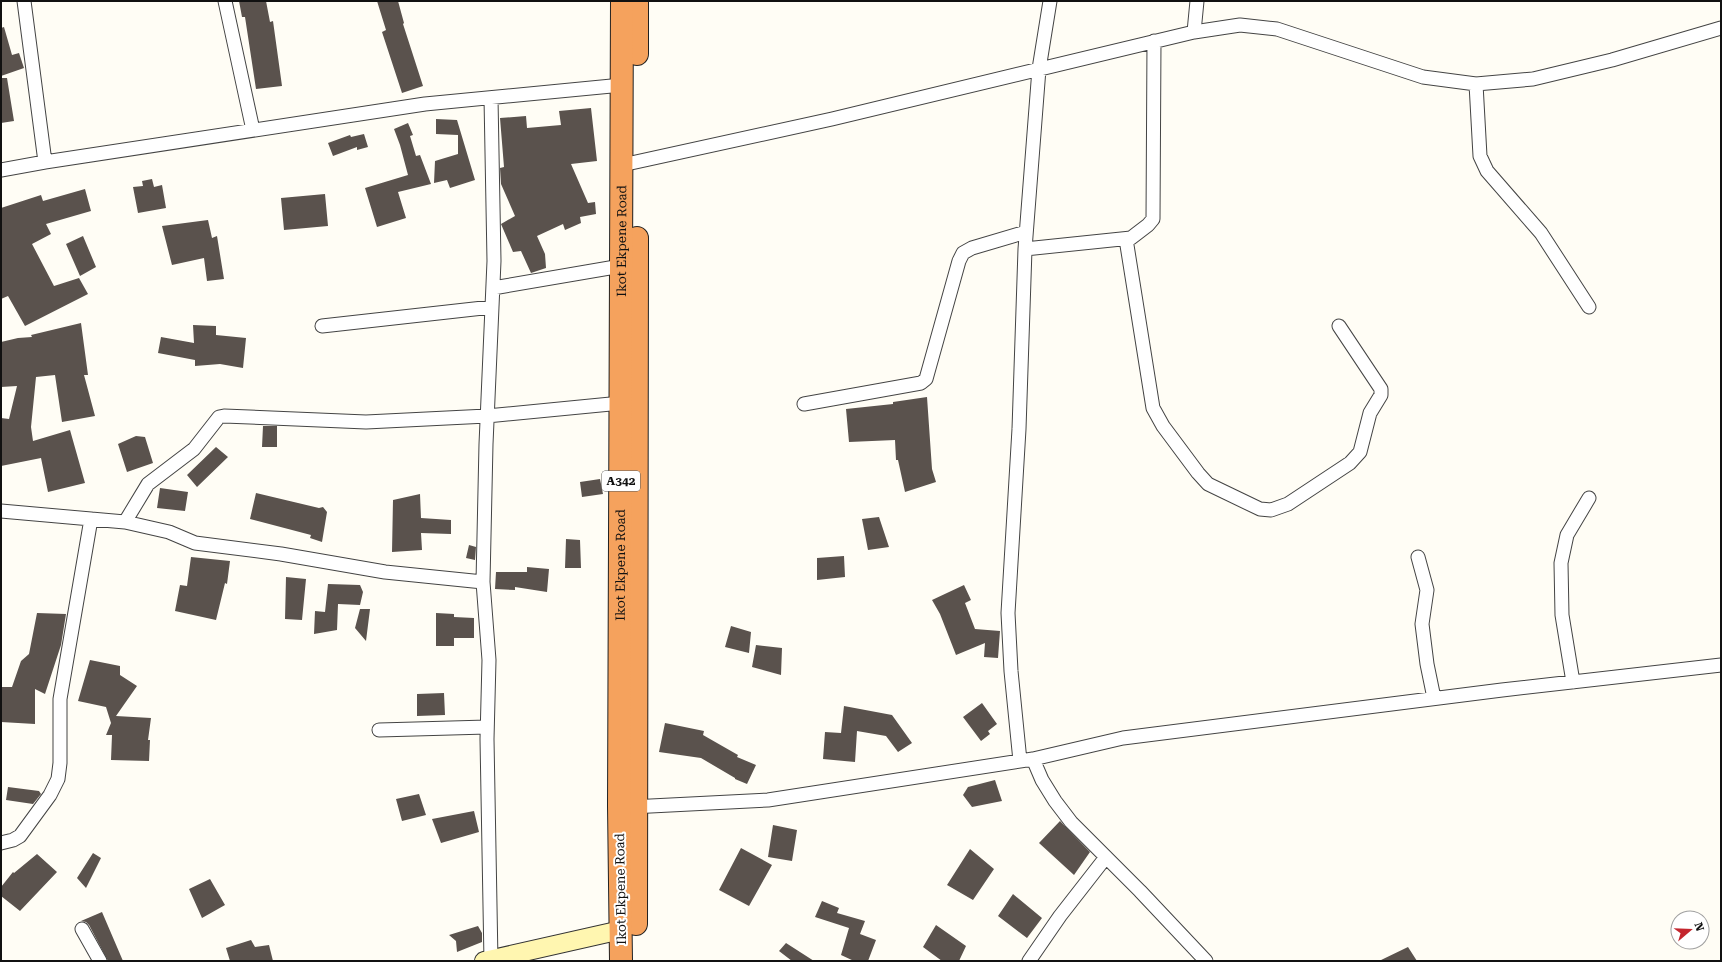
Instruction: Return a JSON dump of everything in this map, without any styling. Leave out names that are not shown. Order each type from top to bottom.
[{"type":"highway","name":"Ikot Ekpene Road","points":[[622,1],[622,85],[629,163]]},
{"type":"highway","name":"Ikot Ekpene Road","points":[[621,961],[621,930],[627,807],[629,163],[637,1]]},
{"type":"highway","name":"Ikot Ekpene Road","points":[[629,265],[621,403],[627,807],[636,961]]},
{"type":"street","points":[[24,1],[44,162]]},
{"type":"street","points":[[225,1],[253,130]]},
{"type":"street","points":[[1020,761],[1011,671],[1008,613],[1019,429],[1026,232],[1039,69],[1050,1]]},
{"type":"street","points":[[1194,32],[1197,1]]},
{"type":"street","points":[[629,163],[832,119],[1154,41],[1194,32],[1240,25],[1277,28],[1423,78],[1476,84],[1533,79],[1612,60],[1721,28]]},
{"type":"street","points":[[1025,249],[1126,239],[1130,238],[1148,225],[1153,219],[1154,41]]},
{"type":"street","points":[[1476,84],[1480,156],[1487,171],[1541,233],[1589,308]]},
{"type":"street","points":[[1,170],[44,162],[425,104],[622,85]]},
{"type":"street","points":[[491,98],[494,261],[487,416],[483,582],[489,660],[487,727],[489,960],[621,930]]},
{"type":"street","points":[[804,404],[921,383],[926,379],[959,261],[963,253],[972,248],[1026,232]]},
{"type":"street","points":[[1126,239],[1140,318],[1153,408],[1163,426],[1208,484],[1260,509],[1271,510],[1288,504],[1350,464],[1360,452],[1370,413],[1381,395],[1381,389],[1339,326]]},
{"type":"street","points":[[493,288],[629,265]]},
{"type":"street","points":[[322,326],[492,307]]},
{"type":"street","points":[[125,522],[148,484],[194,449],[219,417],[366,422],[487,416],[621,403]]},
{"type":"street","points":[[1573,682],[1562,615],[1561,563],[1567,535],[1589,498]]},
{"type":"street","points":[[1,511],[125,522],[169,532],[194,543],[281,554],[385,572],[483,582]]},
{"type":"street","points":[[1,843],[13,840],[20,836],[50,795],[58,780],[60,763],[60,699],[91,519]]},
{"type":"street","points":[[1418,557],[1427,590],[1422,624],[1427,664],[1434,698]]},
{"type":"street","points":[[627,807],[768,800],[1033,759],[1123,738],[1434,698],[1721,666]]},
{"type":"street","points":[[379,730],[487,727]]},
{"type":"street","points":[[1033,759],[1042,780],[1055,801],[1071,822],[1140,891],[1206,961]]},
{"type":"street","points":[[1029,961],[1060,916],[1106,857]]},
{"type":"street","points":[[82,929],[100,961]]},
{"type":"building","points":[[239,1],[266,1],[270,22],[273,21],[282,86],[256,89],[245,17],[242,17]]},
{"type":"building","points":[[377,1],[398,1],[403,24],[423,86],[402,93],[382,32],[386,30]]},
{"type":"building","points":[[4,27],[12,55],[19,53],[24,68],[1,76],[1,28]]},
{"type":"building","points":[[1,78],[7,78],[14,121],[1,123]]},
{"type":"building","points":[[591,108],[597,161],[571,164],[588,203],[595,202],[596,214],[580,217],[581,223],[565,230],[563,224],[537,236],[545,254],[546,268],[531,273],[521,251],[513,252],[501,224],[515,216],[501,184],[500,168],[504,167],[500,118],[526,116],[527,128],[561,125],[559,111]]},
{"type":"building","points":[[436,119],[457,120],[475,180],[450,188],[447,180],[434,183],[435,161],[458,154],[458,135],[436,134]]},
{"type":"building","points":[[408,123],[413,135],[410,136],[416,156],[420,155],[431,184],[398,192],[406,218],[377,227],[365,188],[408,175],[394,129]]},
{"type":"building","points":[[364,134],[368,147],[357,150],[357,147],[333,156],[328,143],[350,135],[351,137]]},
{"type":"building","points":[[152,179],[154,187],[162,185],[166,208],[138,213],[133,187],[143,186],[142,181]]},
{"type":"building","points":[[85,189],[91,211],[46,224],[51,234],[32,244],[54,286],[79,278],[88,294],[25,326],[8,296],[1,299],[1,208],[41,195],[43,201]]},
{"type":"building","points":[[325,194],[328,226],[284,230],[281,198]]},
{"type":"building","points":[[208,220],[212,238],[217,236],[224,279],[207,281],[204,258],[172,265],[162,226]]},
{"type":"building","points":[[83,236],[96,267],[80,276],[66,244]]},
{"type":"building","points":[[81,323],[88,375],[84,375],[95,416],[62,422],[55,375],[36,377],[31,427],[33,441],[70,430],[85,483],[48,492],[41,458],[1,466],[1,418],[9,419],[17,386],[1,387],[1,342],[18,338],[32,337],[31,335]]},
{"type":"building","points":[[193,325],[216,326],[216,335],[246,338],[243,368],[220,364],[195,366],[195,360],[158,353],[161,337],[194,343]]},
{"type":"building","points":[[927,397],[932,469],[936,482],[905,492],[898,460],[896,460],[895,440],[849,442],[846,409],[893,404],[893,402]]},
{"type":"building","points":[[263,426],[277,426],[277,447],[262,447]]},
{"type":"building","points":[[136,436],[145,437],[153,463],[127,472],[118,444]]},
{"type":"building","points":[[216,447],[228,457],[197,487],[187,475]]},
{"type":"building","points":[[600,479],[603,494],[582,497],[580,482]]},
{"type":"building","points":[[160,488],[188,492],[185,511],[157,508]]},
{"type":"building","points":[[256,493],[319,508],[323,507],[327,512],[322,542],[310,538],[311,535],[250,519]]},
{"type":"building","points":[[420,494],[421,518],[451,520],[451,534],[421,533],[422,550],[392,552],[393,500]]},
{"type":"building","points":[[879,517],[889,547],[868,550],[862,519]]},
{"type":"building","points":[[566,539],[580,540],[581,568],[565,568]]},
{"type":"building","points":[[469,545],[476,547],[475,560],[466,558]]},
{"type":"building","points":[[844,556],[845,577],[817,580],[817,558]]},
{"type":"building","points":[[191,557],[230,561],[227,584],[225,583],[216,620],[175,611],[180,585],[187,586]]},
{"type":"building","points":[[527,567],[549,569],[547,592],[515,587],[515,590],[495,589],[496,572],[527,572]]},
{"type":"building","points":[[286,577],[306,579],[302,620],[285,619]]},
{"type":"building","points":[[328,584],[360,585],[363,592],[360,605],[338,604],[337,630],[314,634],[315,611],[325,612]]},
{"type":"building","points":[[964,585],[971,600],[965,603],[975,629],[1000,631],[998,658],[984,657],[985,643],[956,655],[940,614],[932,600]]},
{"type":"building","points":[[360,609],[370,609],[366,641],[355,628]]},
{"type":"building","points":[[37,613],[66,614],[61,645],[45,694],[35,689],[35,724],[1,722],[1,687],[12,687],[21,661],[29,654]]},
{"type":"building","points":[[436,613],[454,614],[454,617],[474,618],[474,638],[454,638],[454,646],[436,646]]},
{"type":"building","points":[[731,626],[751,632],[749,653],[725,647]]},
{"type":"building","points":[[756,645],[782,648],[781,675],[752,667]]},
{"type":"building","points":[[90,660],[120,666],[120,675],[137,686],[116,716],[151,718],[148,740],[150,740],[149,761],[111,760],[112,735],[106,735],[111,723],[106,707],[78,701]]},
{"type":"building","points":[[444,693],[445,715],[417,716],[417,694]]},
{"type":"building","points":[[982,703],[997,724],[988,731],[990,734],[981,741],[963,717]]},
{"type":"building","points":[[844,706],[892,715],[912,743],[898,752],[886,736],[857,731],[855,762],[823,759],[825,732],[841,733]]},
{"type":"building","points":[[665,723],[704,731],[703,735],[738,755],[737,757],[756,765],[747,784],[735,779],[701,758],[659,752]]},
{"type":"building","points":[[995,780],[1002,801],[972,807],[963,795],[968,787]]},
{"type":"building","points":[[8,787],[39,791],[41,794],[33,804],[6,800]]},
{"type":"building","points":[[419,794],[426,815],[402,821],[396,799]]},
{"type":"building","points":[[474,811],[479,832],[441,843],[432,819]]},
{"type":"building","points":[[1060,821],[1090,852],[1074,875],[1039,843]]},
{"type":"building","points":[[773,825],[797,830],[792,861],[768,857]]},
{"type":"building","points":[[741,848],[772,865],[749,906],[719,890]]},
{"type":"building","points":[[970,849],[994,869],[973,900],[947,885]]},
{"type":"building","points":[[93,853],[101,858],[86,888],[77,878]]},
{"type":"building","points":[[37,854],[57,872],[20,911],[1,896],[1,887],[13,872],[14,873]]},
{"type":"building","points":[[210,879],[225,905],[202,918],[189,889]]},
{"type":"building","points":[[1013,894],[1042,918],[1027,938],[998,916]]},
{"type":"building","points":[[822,901],[839,908],[837,913],[865,921],[860,934],[876,940],[868,961],[854,961],[841,955],[849,928],[815,917]]},
{"type":"building","points":[[102,912],[123,961],[108,961],[89,925],[86,922],[81,921]]},
{"type":"building","points":[[936,925],[966,946],[959,961],[942,961],[923,947]]},
{"type":"building","points":[[478,926],[482,933],[482,942],[457,952],[456,941],[449,935]]},
{"type":"building","points":[[251,940],[255,947],[269,945],[273,961],[230,961],[226,948]]},
{"type":"building","points":[[786,943],[814,961],[792,961],[779,951]]},
{"type":"building","points":[[1408,947],[1417,961],[1379,961]]}]
